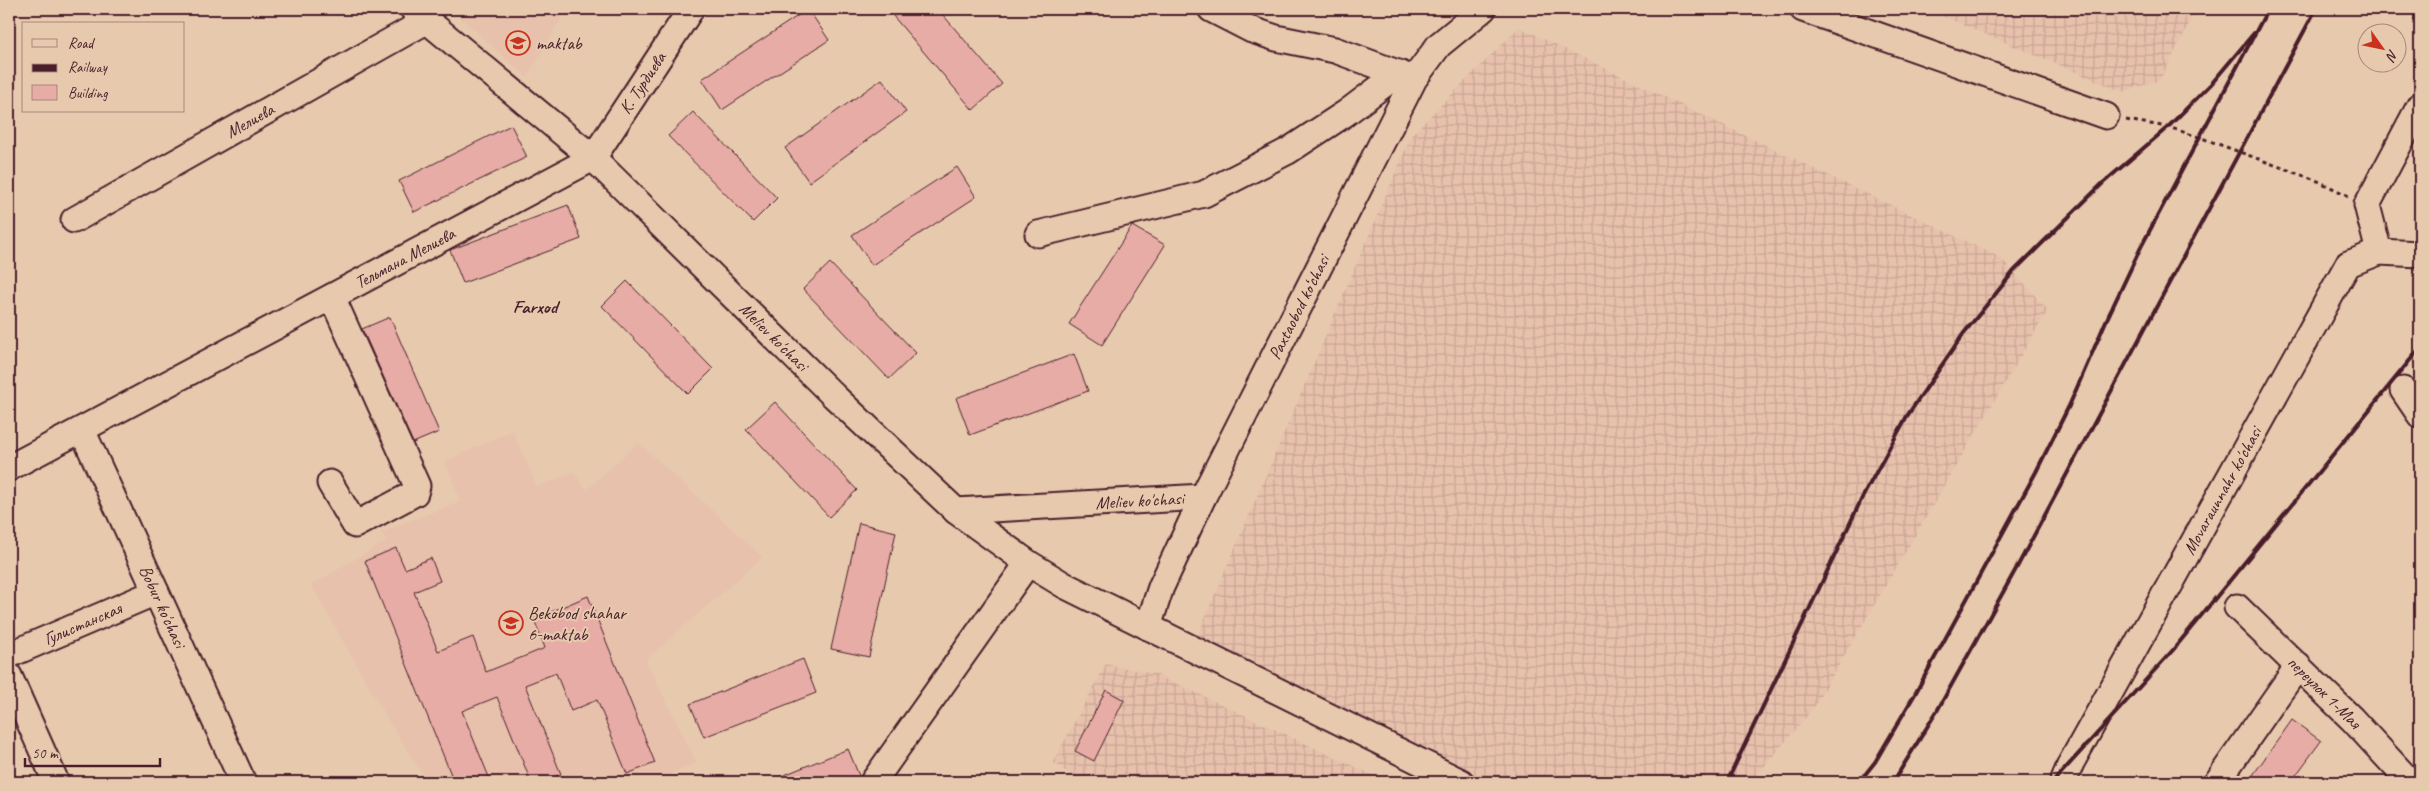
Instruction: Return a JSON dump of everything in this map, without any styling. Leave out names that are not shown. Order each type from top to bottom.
[{"type":"street","name":"К. Турдиева","points":[[594,158],[691,9]]},
{"type":"street","points":[[1211,9],[1252,30],[1276,38],[1335,50],[1406,76]]},
{"type":"street","name":"Paxtaobod ko‘chasi","points":[[1148,627],[1161,587],[1203,497],[1406,76],[1439,45],[1483,9]]},
{"type":"street","points":[[1803,9],[2106,116]]},
{"type":"street","points":[[419,15],[594,158]]},
{"type":"street","name":"Мелиева","points":[[74,220],[419,15]]},
{"type":"street","points":[[1038,234],[1204,194],[1288,151],[1406,76]]},
{"type":"street","points":[[2379,252],[2367,205],[2420,105]]},
{"type":"street","name":"Тельмана Мелиева","points":[[9,468],[594,158]]},
{"type":"street","name":"Meliev ko'chasi","points":[[594,158],[820,382],[956,511],[1028,563],[1064,586],[1461,782]]},
{"type":"street","name":"Movaraunnahr ko'chasi","points":[[2063,782],[2071,763],[2348,264],[2379,252],[2420,254]]},
{"type":"street","points":[[330,482],[355,525],[415,494],[417,486],[332,297]]},
{"type":"street","points":[[2403,390],[2420,415]]},
{"type":"street","name":"Bobur ko'chasi","points":[[82,430],[243,782]]},
{"type":"street","name":"Meliev ko'chasi","points":[[956,511],[1203,497]]},
{"type":"street","points":[[873,782],[1028,563]]},
{"type":"street","name":"Гулистанская","points":[[9,655],[156,592]]},
{"type":"street","name":"переулок 1-Мая","points":[[2236,607],[2352,719],[2410,782]]},
{"type":"street","points":[[2217,782],[2298,666]]},
{"type":"street","points":[[9,676],[56,782]]},
{"type":"path","points":[[2106,116],[2168,128],[2199,138],[2318,181],[2367,205]]},
{"type":"shaded area","name":"maktab","points":[[451,9],[567,9],[527,78]]},
{"type":"shaded area","points":[[1945,9],[2197,9],[2160,80],[2123,92],[1942,16]]},
{"type":"shaded area","points":[[1519,27],[2001,258],[2048,310],[1813,709],[1751,782],[1441,782],[1189,655],[1412,134]]},
{"type":"shaded area","name":"Bekobod shahar 6-maktab","points":[[513,430],[537,487],[573,472],[587,490],[638,442],[763,557],[646,660],[697,763],[652,782],[428,782],[387,719],[311,585],[386,541],[381,532],[460,501],[445,461]]},
{"type":"shaded area","points":[[1106,664],[1156,674],[1388,782],[1081,782],[1053,762]]},
{"type":"building","points":[[808,9],[829,40],[722,110],[702,79]]},
{"type":"building","points":[[902,9],[938,9],[1002,84],[973,110],[893,16]]},
{"type":"building","points":[[882,79],[906,112],[809,182],[785,148]]},
{"type":"building","points":[[693,112],[777,198],[753,222],[668,136]]},
{"type":"building","points":[[511,125],[527,157],[414,212],[399,181]]},
{"type":"building","points":[[957,167],[976,197],[872,265],[852,235]]},
{"type":"building","points":[[568,205],[581,239],[463,283],[450,250]]},
{"type":"building","points":[[1132,226],[1165,245],[1102,345],[1069,324]]},
{"type":"building","points":[[830,263],[916,353],[889,379],[803,289]]},
{"type":"building","points":[[627,281],[713,369],[688,394],[602,306]]},
{"type":"building","points":[[390,317],[439,432],[413,443],[362,329]]},
{"type":"building","points":[[1074,354],[1088,391],[970,435],[956,398]]},
{"type":"building","points":[[775,402],[857,490],[829,517],[746,429]]},
{"type":"building","points":[[859,523],[896,532],[869,657],[831,649]]},
{"type":"building","points":[[396,548],[405,569],[431,558],[440,581],[414,592],[438,651],[473,637],[486,672],[545,648],[534,619],[588,596],[655,763],[627,774],[597,700],[571,711],[556,673],[525,685],[561,774],[541,782],[531,782],[497,697],[462,711],[491,782],[454,782],[365,561]]},
{"type":"building","points":[[803,659],[816,693],[704,737],[690,704]]},
{"type":"building","points":[[1106,690],[1124,700],[1094,761],[1075,751]]},
{"type":"building","points":[[2292,720],[2321,741],[2291,782],[2248,782]]},
{"type":"building","points":[[848,749],[860,778],[859,782],[767,782]]},
{"type":"railway","points":[[1859,782],[1875,762],[1915,694],[2036,472],[2069,406],[2142,245],[2268,9]]},
{"type":"railway","points":[[1893,782],[1937,711],[2016,569],[2316,9]]},
{"type":"railway","points":[[1727,782],[1862,498],[1907,416],[1964,333],[2014,271],[2103,183],[2168,127],[2212,83],[2254,33]]},
{"type":"railway","points":[[2053,782],[2173,650],[2420,348]]},
{"type":"place","name":"maktab","points":[[518,43]]},
{"type":"place","name":"Bekobod shahar 6-maktab","points":[[511,623]]},
{"type":"district","name":"Farxod","points":[[535,307]]}]
